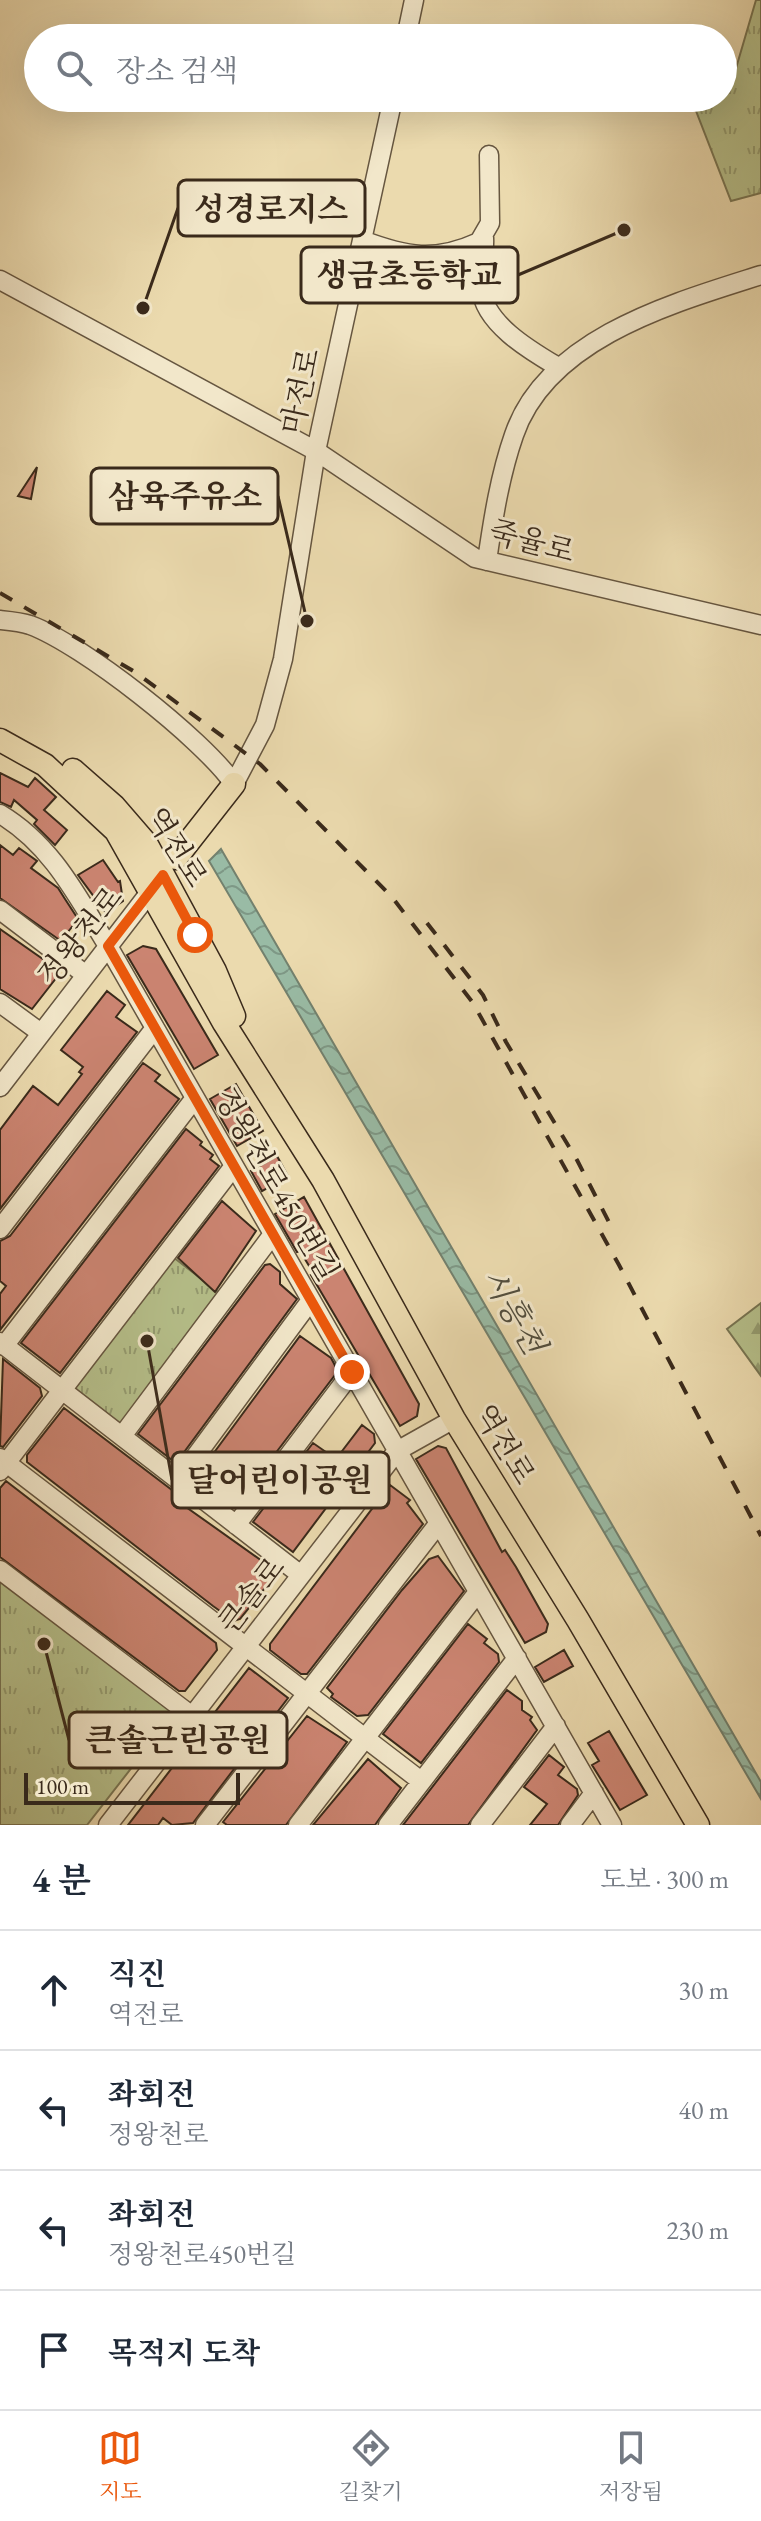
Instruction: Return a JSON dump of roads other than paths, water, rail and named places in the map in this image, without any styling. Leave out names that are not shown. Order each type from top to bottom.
[{"type":"main road","name":"역전로","points":[[0,730],[64,762],[114,806],[146,843],[215,971],[267,1091],[323,1180],[454,1419],[578,1620],[698,1825]]},
{"type":"main road","name":"역전로","points":[[0,740],[45,765],[163,874]]},
{"type":"main road","points":[[163,874],[234,784]]},
{"type":"street","points":[[409,24],[414,0]]},
{"type":"street","name":"마전로","points":[[234,784],[265,725],[283,659],[316,451],[390,112]]},
{"type":"street","points":[[489,155],[491,216],[484,238],[481,290],[487,306],[519,340],[558,367]]},
{"type":"street","points":[[362,240],[406,253],[438,256],[460,251],[484,238]]},
{"type":"street","points":[[487,561],[514,433],[542,385],[558,367],[615,333],[678,303],[761,275]]},
{"type":"street","name":"죽율로","points":[[0,280],[316,451],[475,558],[761,625]]},
{"type":"street","points":[[0,620],[30,625],[97,661],[193,741],[234,784]]},
{"type":"street","name":"정왕천로450번길","points":[[0,814],[32,836],[59,866],[108,946],[612,1825]]},
{"type":"street","name":"정왕천로","points":[[0,1087],[163,874]]},
{"type":"street","points":[[0,910],[86,975]]},
{"type":"street","points":[[0,1003],[41,1033]]},
{"type":"street","points":[[0,1229],[155,1028]]},
{"type":"street","points":[[195,1098],[2,1344],[301,1575]]},
{"type":"street","points":[[234,1166],[2,1464],[421,1781]]},
{"type":"street","points":[[122,1436],[273,1234]]},
{"type":"street","points":[[178,1480],[311,1300]]},
{"type":"street","points":[[236,1525],[352,1372]]},
{"type":"street","name":"큰솔로","points":[[108,1825],[397,1451],[454,1419]]},
{"type":"street","points":[[205,1825],[439,1523]]},
{"type":"street","points":[[0,1570],[192,1716]]},
{"type":"street","points":[[298,1825],[478,1592]]},
{"type":"street","points":[[388,1825],[517,1658]]},
{"type":"street","points":[[480,1825],[556,1726]]},
{"type":"street","points":[[570,1825],[594,1793]]},
{"type":"water","points":[[221,849],[761,1782],[761,1799],[209,861]]},
{"type":"railway","points":[[0,593],[135,672],[260,764],[392,897],[473,1003],[619,1265],[761,1536]]},
{"type":"railway","points":[[427,923],[483,995],[506,1042],[577,1160],[613,1230]]},
{"type":"place","name":"생금초등학교","points":[[624,230]]},
{"type":"place","name":"성경로지스","points":[[143,308]]},
{"type":"place","name":"삼육주유소","points":[[307,621]]},
{"type":"place","name":"달어린이공원","points":[[147,1341]]},
{"type":"place","name":"큰솔근린공원","points":[[44,1644]]},
{"type":"water label","name":"시흥천","points":[[514,1311]]}]
